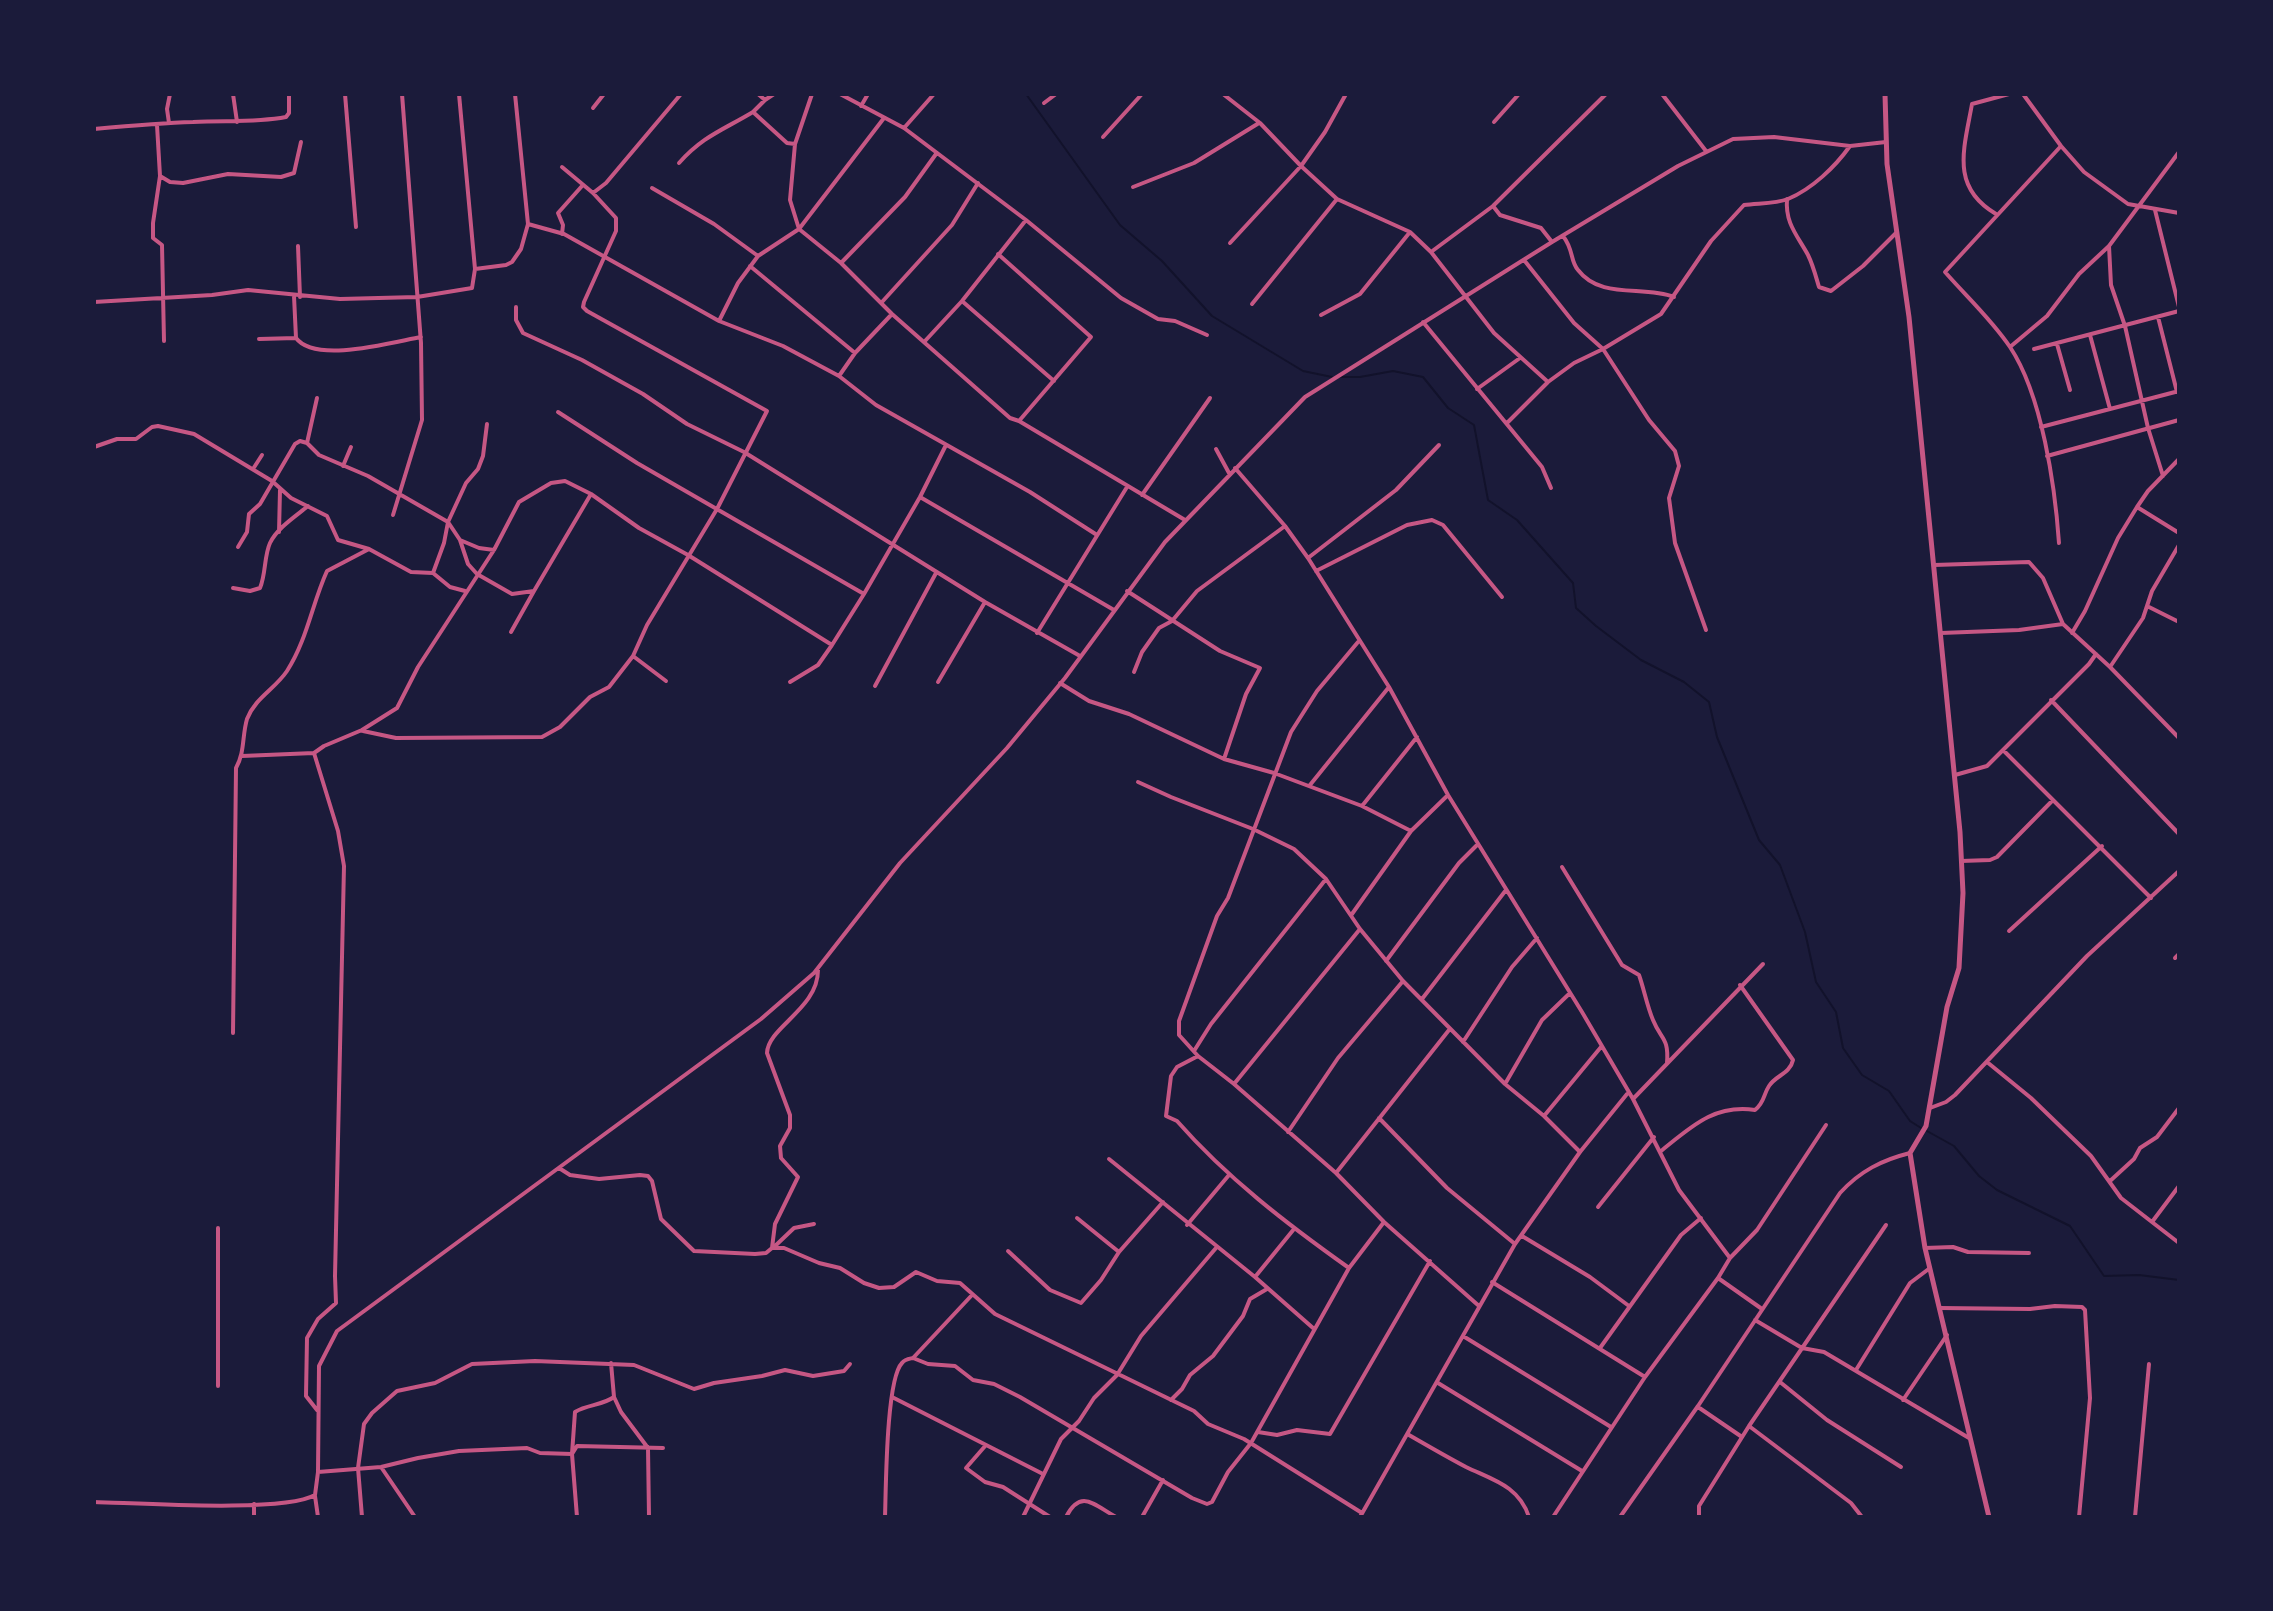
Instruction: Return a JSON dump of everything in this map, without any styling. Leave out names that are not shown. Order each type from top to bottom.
[{"type":"street","points":[[169,124],[167,109],[170,94]]},
{"type":"street","points":[[233,94],[237,122]]},
{"type":"street","points":[[94,129],[286,117],[289,113],[289,94]]},
{"type":"street","points":[[345,94],[356,227]]},
{"type":"street","points":[[393,515],[422,420],[421,337],[402,94]]},
{"type":"street","points":[[94,302],[248,290],[300,297],[417,297],[468,291],[472,288],[475,269],[459,94]]},
{"type":"street","points":[[475,269],[512,262],[521,249],[528,224],[515,94]]},
{"type":"street","points":[[593,108],[604,94]]},
{"type":"street","points":[[593,193],[606,183],[681,94]]},
{"type":"street","points":[[758,94],[765,100]]},
{"type":"street","points":[[679,163],[706,136],[753,112],[774,94]]},
{"type":"street","points":[[812,94],[795,144],[790,200],[799,229],[841,263],[892,314],[1010,418],[1185,520]]},
{"type":"street","points":[[840,94],[904,128],[1026,220],[1121,298],[1158,319],[1175,321],[1207,335]]},
{"type":"street","points":[[861,106],[868,94]]},
{"type":"street","points":[[904,128],[934,94]]},
{"type":"street","points":[[1044,103],[1056,94]]},
{"type":"street","points":[[1103,137],[1142,94]]},
{"type":"street","points":[[1223,94],[1260,123],[1337,199],[1410,232],[1431,252],[1494,333],[1548,382]]},
{"type":"street","points":[[1230,243],[1301,166],[1346,94]]},
{"type":"street","points":[[1494,122],[1519,94]]},
{"type":"street","points":[[1431,252],[1493,206],[1606,94]]},
{"type":"street","points":[[1662,94],[1706,151]]},
{"type":"street","points":[[1886,94],[1886,142],[1909,317],[1955,775],[1963,893],[1959,968],[1947,1007],[1926,1126],[1910,1153],[1925,1248],[1989,1517]]},
{"type":"street","points":[[1996,214],[1972,195],[1964,178],[1964,161],[1972,104],[2009,94]]},
{"type":"street","points":[[2023,94],[2084,172],[2128,204],[2179,213]]},
{"type":"street","points":[[753,112],[787,143],[795,144]]},
{"type":"street","points":[[719,321],[738,283],[758,256],[799,229],[884,118]]},
{"type":"street","points":[[1133,187],[1194,163],[1260,123]]},
{"type":"street","points":[[157,125],[160,176],[153,238],[162,245],[164,341]]},
{"type":"street","points":[[318,1517],[315,1495],[319,1366],[337,1331],[761,1019],[818,968],[900,863],[988,769],[1060,683],[1165,542],[1290,409],[1465,295],[1706,151],[1733,139],[1750,137],[1850,146],[1886,142]]},
{"type":"street","points":[[160,176],[170,182],[183,183],[228,174],[281,177],[294,173],[301,142]]},
{"type":"street","points":[[1507,424],[1548,382],[1574,363],[1661,314],[1711,241],[1744,205],[1787,199],[1838,163],[1850,146]]},
{"type":"street","points":[[2059,543],[2057,508],[2047,456],[2029,388],[2010,347],[1945,272],[2061,146]]},
{"type":"street","points":[[2010,347],[2047,316],[2079,274],[2109,246],[2179,152]]},
{"type":"street","points":[[841,263],[905,197],[936,154]]},
{"type":"street","points":[[362,730],[396,738],[542,737],[560,727],[590,697],[609,687],[633,656],[647,625],[717,509],[767,411],[583,307],[616,231],[616,218],[562,167]]},
{"type":"street","points":[[882,302],[952,225],[978,183]]},
{"type":"street","points":[[562,234],[563,225],[558,213],[583,186]]},
{"type":"street","points":[[652,188],[714,224],[758,256]]},
{"type":"street","points":[[1252,304],[1337,199]]},
{"type":"street","points":[[1787,199],[1786,215],[1810,258],[1819,287],[1831,291],[1863,266],[1896,233]]},
{"type":"street","points":[[1493,206],[1500,215],[1541,228],[1552,242]]},
{"type":"street","points":[[2034,349],[2179,309],[2155,210]]},
{"type":"street","points":[[925,341],[962,301],[1026,220]]},
{"type":"street","points":[[528,224],[562,234],[719,321],[783,346],[839,376],[876,405],[1030,492],[1097,535]]},
{"type":"street","points":[[1321,315],[1360,294],[1410,232]]},
{"type":"street","points":[[1562,236],[1571,246],[1578,272],[1590,280],[1611,290],[1637,290],[1674,297]]},
{"type":"street","points":[[298,246],[300,297]]},
{"type":"street","points":[[2109,246],[2111,285],[2125,326],[2148,428],[2163,476]]},
{"type":"street","points":[[998,254],[1091,337],[1019,421]]},
{"type":"street","points":[[1524,260],[1574,323],[1603,349],[1649,420],[1675,451],[1679,466],[1669,498],[1675,543],[1706,630]]},
{"type":"street","points":[[750,266],[855,353]]},
{"type":"street","points":[[294,296],[296,338]]},
{"type":"street","points":[[962,301],[1054,381]]},
{"type":"street","points":[[516,307],[516,320],[523,333],[582,360],[643,394],[687,424],[744,452],[936,573],[1080,656]]},
{"type":"street","points":[[839,376],[855,353],[892,314]]},
{"type":"street","points":[[2041,427],[2178,391],[2158,317]]},
{"type":"street","points":[[1423,322],[1542,467],[1551,488]]},
{"type":"street","points":[[2090,335],[2110,409]]},
{"type":"street","points":[[259,339],[296,338],[308,347],[349,350],[421,337]]},
{"type":"street","points":[[2057,344],[2070,390]]},
{"type":"street","points":[[1477,389],[1520,358]]},
{"type":"street","points":[[307,443],[317,398]]},
{"type":"street","points":[[1142,495],[1210,398]]},
{"type":"street","points":[[558,412],[594,437],[864,594]]},
{"type":"street","points":[[2047,456],[2179,420]]},
{"type":"street","points":[[433,573],[448,522],[483,456],[487,424]]},
{"type":"street","points":[[94,447],[117,439],[136,439],[158,426],[194,434],[272,481],[291,498],[327,516],[338,540],[369,549],[411,572],[433,573],[450,587],[465,591]]},
{"type":"street","points":[[238,547],[247,532],[249,514],[260,504],[295,444],[300,441],[307,443],[319,455],[398,493],[448,522],[460,540],[468,564],[477,574],[512,594],[534,591]]},
{"type":"street","points":[[790,682],[818,665],[832,645],[920,497],[946,445]]},
{"type":"street","points":[[1308,558],[1396,490],[1439,445]]},
{"type":"street","points":[[343,466],[351,447]]},
{"type":"street","points":[[1216,449],[1229,473]]},
{"type":"street","points":[[253,469],[262,455]]},
{"type":"street","points":[[2072,633],[2118,538],[2137,507],[2179,459]]},
{"type":"street","points":[[1235,468],[1308,558],[1389,687],[1448,795],[1633,1099],[1679,1190],[1730,1258]]},
{"type":"street","points":[[242,756],[314,753],[362,730],[397,708],[418,667],[494,550],[519,502],[551,483],[565,481],[591,494],[639,528],[832,645]]},
{"type":"street","points":[[1037,633],[1127,487]]},
{"type":"street","points":[[279,532],[280,489]]},
{"type":"street","points":[[511,632],[591,494]]},
{"type":"street","points":[[920,497],[1114,610]]},
{"type":"street","points":[[233,588],[250,591],[260,588],[269,544],[308,506]]},
{"type":"street","points":[[2137,507],[2179,533]]},
{"type":"street","points":[[1316,571],[1407,525],[1432,520],[1443,525],[1502,597]]},
{"type":"street","points":[[1134,672],[1142,652],[1159,628],[1172,621],[1197,591],[1285,526]]},
{"type":"street","points":[[460,540],[494,550]]},
{"type":"street","points":[[2110,667],[2132,636],[2148,606],[2152,591],[2179,545]]},
{"type":"street","points":[[233,1033],[236,768],[242,756],[247,720],[259,698],[285,673],[303,641],[327,571],[369,549]]},
{"type":"street","points":[[1932,565],[2029,562],[2043,578],[2063,624],[2179,738]]},
{"type":"street","points":[[875,686],[936,573]]},
{"type":"street","points":[[1127,591],[1220,651],[1260,668],[1246,694],[1224,759]]},
{"type":"street","points":[[938,682],[985,602]]},
{"type":"street","points":[[2148,606],[2179,622]]},
{"type":"street","points":[[1941,633],[2019,630],[2063,624]]},
{"type":"street","points":[[1358,642],[1317,691],[1291,732],[1228,898],[1217,916],[1179,1021],[1179,1035],[1196,1054],[1336,1173],[1384,1222],[1479,1306]]},
{"type":"street","points":[[1955,775],[1987,766],[2096,654]]},
{"type":"street","points":[[633,656],[666,681]]},
{"type":"street","points":[[1060,683],[1089,701],[1129,714],[1224,759],[1274,773],[1362,806],[1411,831]]},
{"type":"street","points":[[1309,786],[1389,687]]},
{"type":"street","points":[[2051,700],[2179,834]]},
{"type":"street","points":[[1362,806],[1417,737]]},
{"type":"street","points":[[2004,751],[2151,898]]},
{"type":"street","points":[[314,753],[338,831],[344,866],[337,1299],[314,1324],[307,1338],[306,1396],[317,1410]]},
{"type":"street","points":[[1138,782],[1294,849],[1326,879],[1386,961],[1449,1030],[1580,1152]]},
{"type":"street","points":[[1352,914],[1411,831],[1448,795]]},
{"type":"street","points":[[1961,861],[1997,857],[2053,800]]},
{"type":"street","points":[[1386,961],[1459,863],[1478,844]]},
{"type":"street","points":[[2009,931],[2102,846]]},
{"type":"street","points":[[1562,867],[1622,965],[1639,975],[1653,1022],[1668,1048],[1667,1063]]},
{"type":"street","points":[[1928,1108],[1946,1102],[2087,956],[2179,871]]},
{"type":"street","points":[[1326,879],[1211,1024],[1196,1054],[1177,1067],[1171,1076],[1164,1111],[1229,1175],[1294,1229],[1349,1268]]},
{"type":"street","points":[[1421,1000],[1506,890]]},
{"type":"street","points":[[1234,1084],[1360,929]]},
{"type":"street","points":[[1463,1042],[1512,967],[1537,938]]},
{"type":"street","points":[[1633,1099],[1763,964]]},
{"type":"street","points":[[772,1248],[775,1224],[798,1177],[781,1158],[780,1146],[790,1128],[790,1115],[767,1046],[812,993],[818,968]]},
{"type":"street","points":[[1288,1132],[1338,1058],[1403,981]]},
{"type":"street","points":[[1661,1151],[1700,1119],[1738,1108],[1755,1110],[1763,1104],[1769,1086],[1791,1068],[1793,1060],[1740,985]]},
{"type":"street","points":[[1505,1084],[1542,1020],[1570,993]]},
{"type":"street","points":[[1336,1173],[1449,1030]]},
{"type":"street","points":[[1544,1116],[1601,1047]]},
{"type":"street","points":[[1987,1061],[2091,1156],[2121,1198],[2179,1243]]},
{"type":"street","points":[[772,1248],[784,1248],[840,1268],[874,1287],[894,1287],[916,1272],[937,1281],[960,1283],[995,1314],[1194,1411],[1208,1424],[1251,1443],[1361,1515],[1515,1244],[1580,1152],[1628,1093]]},
{"type":"street","points":[[2110,1181],[2134,1159],[2140,1148],[2157,1137],[2179,1108]]},
{"type":"street","points":[[1379,1118],[1447,1188],[1515,1244]]},
{"type":"street","points":[[1553,1517],[1645,1377],[1730,1258],[1757,1230],[1826,1125]]},
{"type":"street","points":[[1598,1207],[1654,1137]]},
{"type":"street","points":[[1620,1517],[1840,1193],[1852,1180],[1874,1165],[1910,1153]]},
{"type":"street","points":[[1109,1159],[1255,1277],[1313,1329]]},
{"type":"street","points":[[558,1167],[570,1175],[591,1178],[648,1176],[661,1219],[694,1251],[762,1254],[794,1228],[814,1224]]},
{"type":"street","points":[[1187,1225],[1229,1175]]},
{"type":"street","points":[[2152,1222],[2179,1186]]},
{"type":"street","points":[[1008,1251],[1050,1290],[1081,1303],[1119,1252],[1163,1202]]},
{"type":"street","points":[[1077,1218],[1119,1252]]},
{"type":"street","points":[[1600,1349],[1681,1235],[1701,1218]]},
{"type":"street","points":[[913,1358],[928,1364],[955,1366],[973,1380],[994,1384],[1207,1504],[1212,1502],[1228,1472],[1251,1443],[1349,1268],[1384,1222]]},
{"type":"street","points":[[1699,1517],[1699,1506],[1749,1426],[1886,1225]]},
{"type":"street","points":[[218,1228],[218,1386]]},
{"type":"street","points":[[1255,1277],[1294,1229]]},
{"type":"street","points":[[1522,1236],[1590,1277],[1629,1306]]},
{"type":"street","points":[[1023,1517],[1055,1448],[1094,1398],[1117,1375],[1141,1336],[1216,1248]]},
{"type":"street","points":[[1925,1248],[2029,1253]]},
{"type":"street","points":[[1257,1432],[1277,1435],[1297,1430],[1330,1434],[1430,1261]]},
{"type":"street","points":[[1856,1370],[1910,1283],[1930,1268]]},
{"type":"street","points":[[1718,1278],[1762,1309]]},
{"type":"street","points":[[1492,1282],[1645,1377]]},
{"type":"street","points":[[1171,1400],[1190,1375],[1213,1356],[1243,1316],[1250,1299],[1268,1288]]},
{"type":"street","points":[[885,1517],[892,1397],[897,1369],[902,1362],[913,1358],[972,1295]]},
{"type":"street","points":[[1940,1308],[2030,1309],[2055,1306],[2082,1307],[2085,1310],[2090,1398],[2079,1517]]},
{"type":"street","points":[[1755,1320],[1802,1348],[1824,1352],[1972,1440]]},
{"type":"street","points":[[1903,1400],[1947,1335]]},
{"type":"street","points":[[1463,1336],[1611,1427]]},
{"type":"street","points":[[611,1363],[614,1397],[621,1412],[648,1448],[649,1517]]},
{"type":"street","points":[[362,1517],[358,1468],[364,1424],[397,1391],[435,1383],[472,1364],[634,1365],[694,1389],[785,1370],[813,1376],[844,1371],[850,1364]]},
{"type":"street","points":[[2135,1517],[2149,1364]]},
{"type":"street","points":[[1780,1382],[1827,1420],[1901,1467]]},
{"type":"street","points":[[1438,1383],[1582,1471]]},
{"type":"street","points":[[577,1517],[572,1454],[575,1412],[583,1407],[602,1405],[614,1397]]},
{"type":"street","points":[[892,1397],[1044,1474]]},
{"type":"street","points":[[1698,1406],[1742,1437]]},
{"type":"street","points":[[1749,1426],[1851,1503],[1862,1517]]},
{"type":"street","points":[[1409,1435],[1500,1481],[1525,1504],[1529,1517]]},
{"type":"street","points":[[986,1445],[966,1468],[985,1482],[1012,1492],[1050,1517]]},
{"type":"street","points":[[572,1454],[577,1446],[663,1448]]},
{"type":"street","points":[[318,1472],[337,1473],[381,1467],[459,1451],[527,1448],[540,1453],[572,1454]]},
{"type":"street","points":[[381,1467],[415,1517]]},
{"type":"street","points":[[1142,1517],[1163,1480]]},
{"type":"street","points":[[94,1502],[254,1504],[294,1502],[315,1495]]},
{"type":"street","points":[[1066,1517],[1073,1502],[1079,1500],[1088,1501],[1116,1517]]},
{"type":"street","points":[[254,1504],[254,1517]]},
{"type":"waterway","points":[[1026,94],[1120,225],[1162,261],[1212,316],[1303,371],[1332,377]]},
{"type":"waterway","points":[[1338,377],[1393,371],[1423,377],[1448,408],[1474,425],[1488,500],[1517,520],[1573,583],[1576,608],[1641,660],[1684,682],[1709,702],[1717,737],[1759,840],[1780,865],[1805,932],[1816,982],[1836,1012],[1843,1048],[1862,1075],[1889,1091],[1910,1121],[1921,1128]]},
{"type":"waterway","points":[[1927,1131],[1954,1146],[1979,1176],[1997,1190],[2070,1226],[2104,1276],[2139,1275],[2179,1280]]}]
